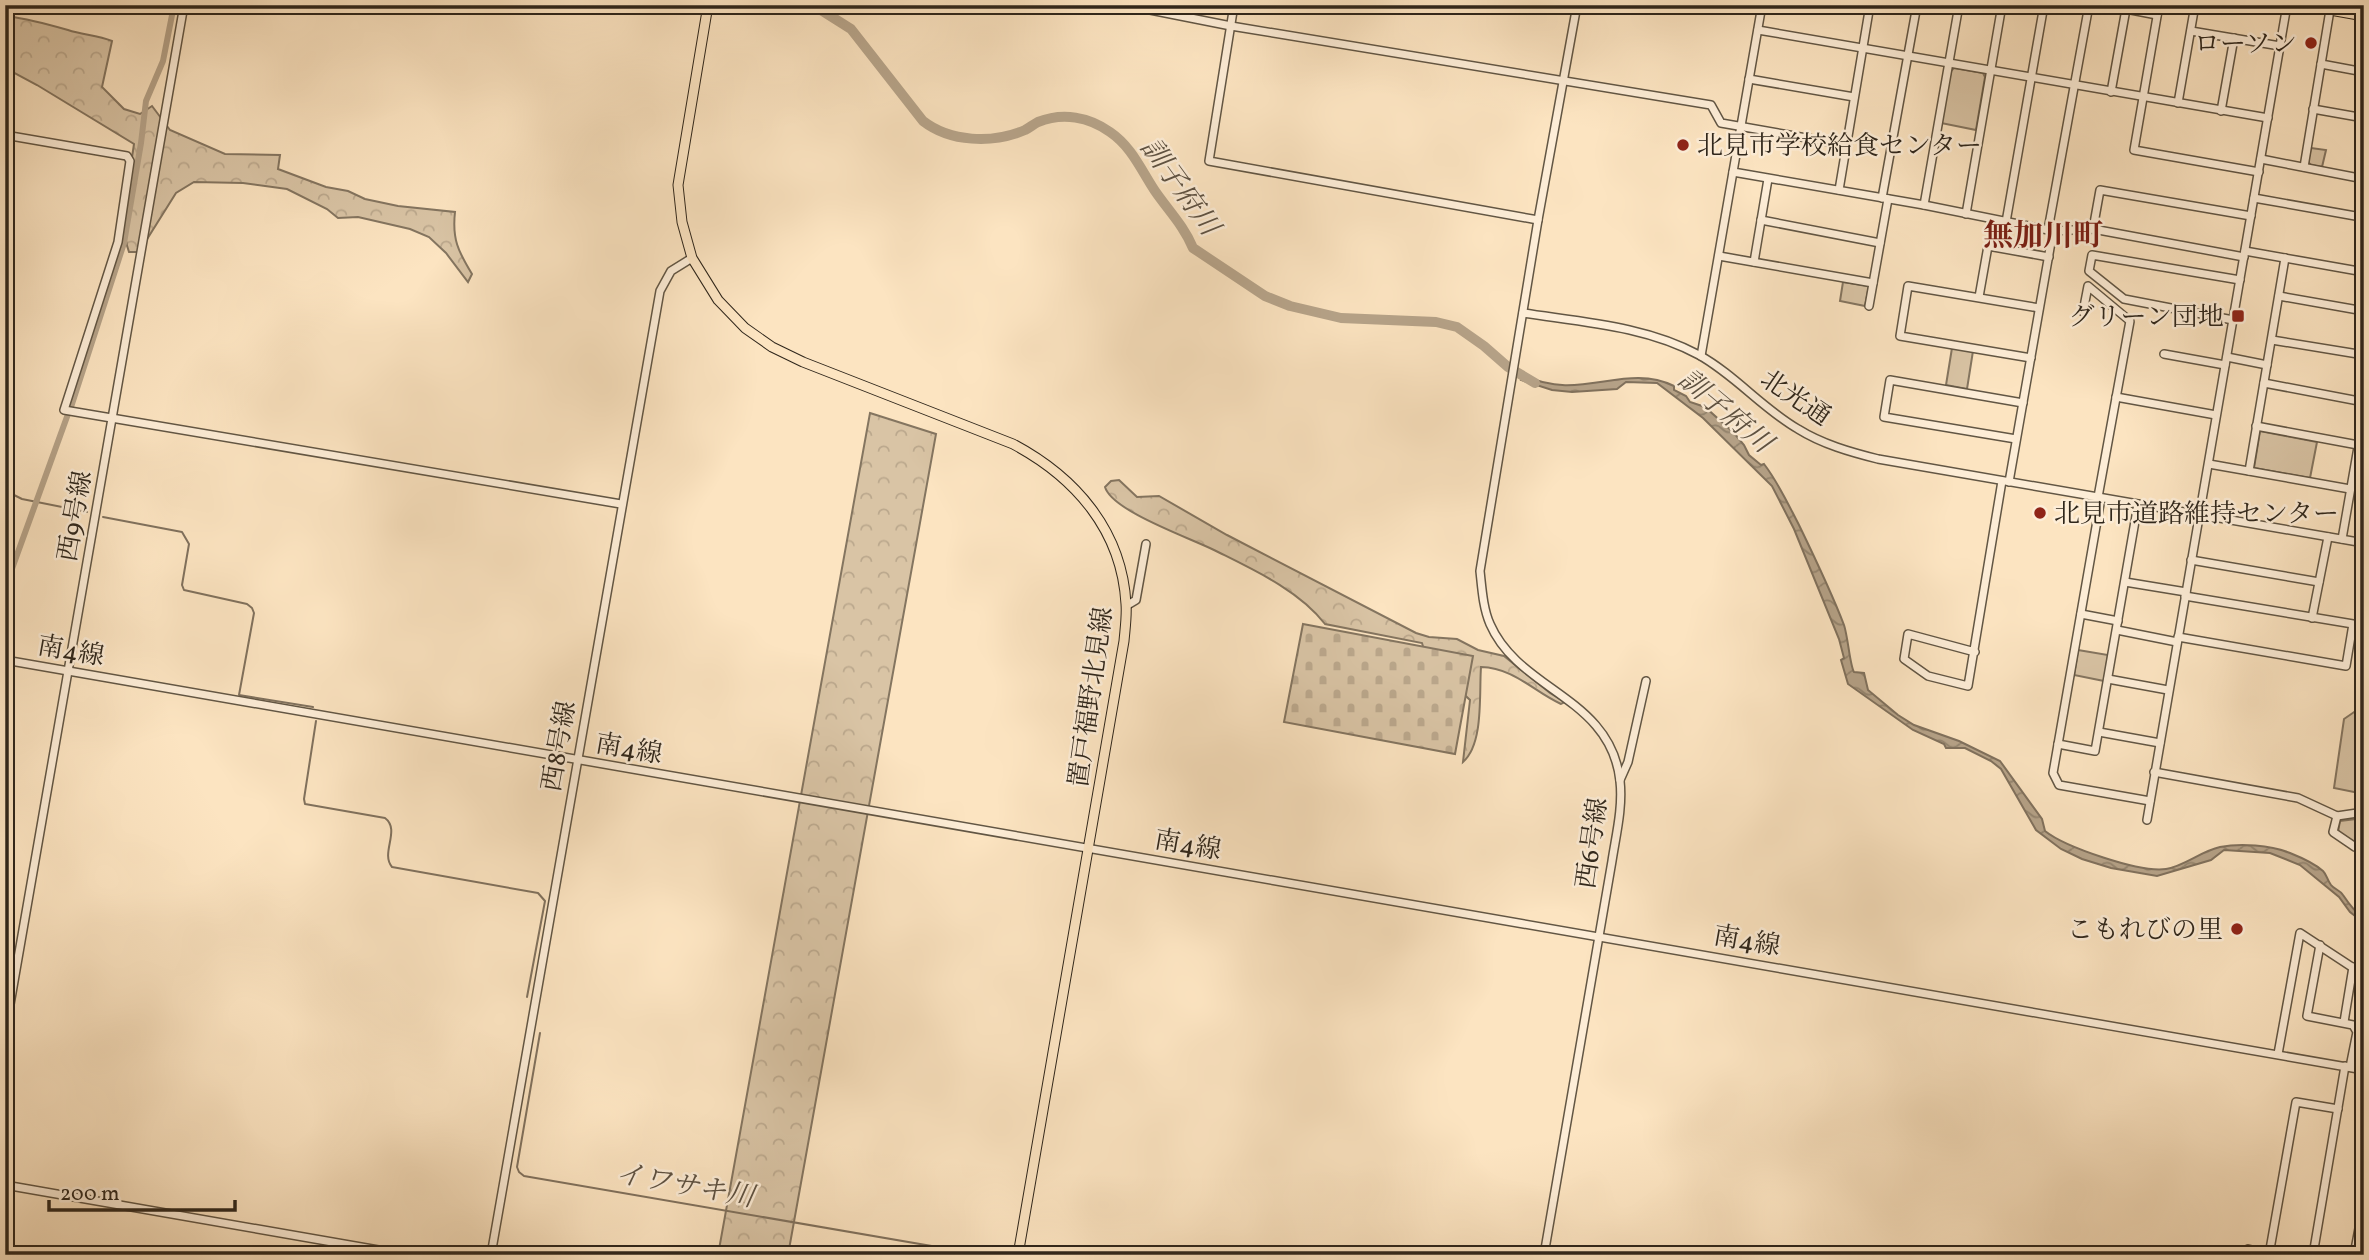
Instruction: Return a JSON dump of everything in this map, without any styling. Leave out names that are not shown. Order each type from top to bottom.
[{"type":"main road","name":"置戸福野北見線","points":[[708,5],[678,185],[682,222],[692,258],[718,300],[745,328],[772,347],[803,362],[1013,444],[1039,458],[1058,472],[1091,507],[1106,531],[1117,561],[1126,606],[1124,641],[1018,1255]]},
{"type":"main road","points":[[2301,5],[2364,16]]},
{"type":"street","name":"西9号線","points":[[5,1033],[184,5]]},
{"type":"street","points":[[1125,5],[1231,26],[1711,105],[1721,123],[1847,145]]},
{"type":"street","points":[[1234,5],[1209,161],[1538,220]]},
{"type":"street","points":[[1523,313],[1577,5]]},
{"type":"street","points":[[1701,356],[1762,5]]},
{"type":"street","points":[[1839,190],[1870,5]]},
{"type":"street","points":[[1869,306],[1917,5]]},
{"type":"street","points":[[1924,205],[1959,5]]},
{"type":"street","points":[[1966,214],[2002,5]]},
{"type":"street","points":[[2006,222],[2044,5]]},
{"type":"street","points":[[1975,652],[1908,634],[1904,659],[1928,676],[1968,686],[1975,652],[2006,482],[2023,403],[2049,257],[2050,231],[2089,5]]},
{"type":"street","points":[[2159,5],[2134,150],[2259,172]]},
{"type":"street","points":[[2178,103],[2195,5]]},
{"type":"street","points":[[2147,820],[2287,5]]},
{"type":"street","points":[[2111,92],[2126,9],[2157,15]]},
{"type":"street","points":[[2304,167],[2330,10]]},
{"type":"street","points":[[1758,30],[2268,118]]},
{"type":"street","points":[[2191,31],[2280,47]]},
{"type":"street","points":[[2221,111],[2234,38]]},
{"type":"street","points":[[2321,64],[2364,72]]},
{"type":"street","points":[[1749,79],[1854,97]]},
{"type":"street","points":[[2313,109],[2364,118]]},
{"type":"street","points":[[5,135],[127,156],[130,161],[118,242],[64,410],[621,504]]},
{"type":"street","points":[[2261,159],[2364,178]]},
{"type":"street","points":[[1734,172],[1924,205],[2050,231],[2093,229],[2364,272]]},
{"type":"street","points":[[1754,262],[1768,178]]},
{"type":"street","points":[[2093,229],[2100,190],[2251,216]]},
{"type":"street","points":[[2254,198],[2361,217],[2364,201]]},
{"type":"street","points":[[1761,220],[1880,243]]},
{"type":"street","points":[[1979,297],[1988,246],[2049,257]]},
{"type":"street","points":[[2233,320],[2124,299],[2090,271],[2092,254],[2240,280]]},
{"type":"street","points":[[1719,256],[1872,283]]},
{"type":"street","name":"西8号線","points":[[491,1255],[660,290],[671,271],[692,258]]},
{"type":"street","points":[[2249,471],[2285,258]]},
{"type":"street","points":[[2031,358],[1900,336],[1908,286],[2039,308]]},
{"type":"street","points":[[2083,312],[2088,286],[2130,321],[2053,773],[2059,785],[2150,801]]},
{"type":"street","points":[[2279,296],[2364,311]]},
{"type":"street","name":"西6号線","points":[[1523,313],[1480,572],[1484,604],[1490,625],[1514,659],[1576,704],[1594,722],[1614,755],[1620,780],[1620,807],[1544,1255]]},
{"type":"street","name":"北光通","points":[[1523,313],[1666,339],[1701,356],[1797,429],[1840,449],[1878,459],[2006,482],[2364,543]]},
{"type":"street","points":[[2272,340],[2364,355]]},
{"type":"street","points":[[2164,355],[2267,365]]},
{"type":"street","points":[[2016,439],[1884,416],[1890,380],[2023,403]]},
{"type":"street","points":[[2264,383],[2364,402]]},
{"type":"street","points":[[2116,397],[2216,415]]},
{"type":"street","points":[[2342,539],[2364,413]]},
{"type":"street","points":[[2256,426],[2358,445]]},
{"type":"street","points":[[2209,464],[2350,489]]},
{"type":"street","points":[[2059,744],[2095,751],[2138,504]]},
{"type":"street","points":[[2312,618],[2328,537]]},
{"type":"street","points":[[1126,606],[1136,600],[1146,544]]},
{"type":"street","points":[[2192,560],[2319,582]]},
{"type":"street","points":[[2117,630],[2346,666],[2353,624],[2125,582]]},
{"type":"street","points":[[2081,614],[2118,621]]},
{"type":"street","name":"南4線","points":[[5,660],[2364,1070]]},
{"type":"street","points":[[2108,679],[2168,691]]},
{"type":"street","points":[[1620,780],[1628,762],[1646,681]]},
{"type":"street","points":[[2099,732],[2160,743]]},
{"type":"street","points":[[2154,772],[2298,798],[2337,816],[2364,812]]},
{"type":"street","points":[[2337,816],[2333,832],[2355,847],[2364,848]]},
{"type":"street","points":[[2278,1054],[2300,933],[2364,975]]},
{"type":"street","points":[[2312,1255],[2338,1109],[2357,1032],[2353,1025],[2307,1016],[2320,945]]},
{"type":"street","points":[[2344,1023],[2353,967]]},
{"type":"street","points":[[2248,1249],[2271,1255],[2296,1102],[2338,1109]]},
{"type":"street","points":[[5,1185],[407,1255]]},
{"type":"street","points":[[2354,1255],[2364,1202]]},
{"type":"green space","points":[[7,16],[112,41],[102,87],[124,109],[140,114],[152,106],[170,130],[225,154],[280,155],[278,169],[365,199],[398,206],[455,212],[454,230],[457,244],[472,274],[468,282],[446,253],[429,237],[410,229],[358,217],[338,218],[327,209],[287,189],[243,183],[194,182],[176,193],[139,252],[129,252],[125,213],[134,144],[5,68]]},
{"type":"green space","points":[[1954,68],[1983,73],[1985,77],[1976,130],[1941,123],[1951,71]]},
{"type":"green space","points":[[2311,148],[2326,150],[2322,167],[2308,162]]},
{"type":"green space","points":[[1843,282],[1869,286],[1865,306],[1840,301]]},
{"type":"green space","points":[[1952,348],[1973,351],[1967,389],[1946,385]]},
{"type":"green space","points":[[870,413],[936,434],[788,1255],[718,1255]]},
{"type":"green space","points":[[2260,431],[2317,442],[2310,478],[2254,468]]},
{"type":"green space","points":[[1119,480],[1137,497],[1159,496],[1227,535],[1416,633],[1457,639],[1478,650],[1504,656],[1565,702],[1561,704],[1551,699],[1503,671],[1481,667],[1477,731],[1470,754],[1463,762],[1470,700],[1427,660],[1422,643],[1325,624],[1302,601],[1274,581],[1153,523],[1122,505],[1105,487],[1111,481]]},
{"type":"green space","points":[[1303,624],[1473,656],[1455,754],[1284,722]]},
{"type":"green space","points":[[2078,650],[2108,655],[2104,681],[2074,675]]},
{"type":"green space","points":[[2360,708],[2364,709],[2364,794],[2334,788],[2344,719]]},
{"type":"green space","points":[[2364,818],[2364,844],[2338,832],[2340,821]]},
{"type":"water","name":"訓子府川","points":[[1523,375],[1544,383],[1564,385],[1637,378],[1655,380],[1674,386],[1674,390],[1686,396],[1690,402],[1705,407],[1734,433],[1749,455],[1761,465],[1764,464],[1778,486],[1839,612],[1854,672],[1864,673],[1868,690],[1914,725],[1959,741],[2000,761],[2042,819],[2045,831],[2103,858],[2154,869],[2180,865],[2213,849],[2228,846],[2282,850],[2307,860],[2323,871],[2331,885],[2342,893],[2364,919],[2364,923],[2350,912],[2339,897],[2300,865],[2270,853],[2224,850],[2211,860],[2157,876],[2111,868],[2061,849],[2036,830],[2001,769],[1991,761],[1965,748],[1946,748],[1944,744],[1913,730],[1848,684],[1841,660],[1844,658],[1839,639],[1794,529],[1772,486],[1703,418],[1657,383],[1626,382],[1617,389],[1572,392],[1552,390],[1521,380]]},
{"type":"waterway","points":[[71,407],[124,243],[146,101],[163,61],[174,5]]},
{"type":"waterway","name":"訓子府川","points":[[813,5],[851,29],[923,121],[934,128],[958,137],[985,139],[1012,134],[1057,117],[1076,118],[1093,123],[1118,138],[1130,152],[1193,248],[1265,296],[1290,306],[1341,318],[1436,322],[1457,327],[1508,367],[1535,383]]},
{"type":"waterway","name":"イワサキ川","points":[[5,588],[68,414]]},
{"type":"waterway","name":"イワサキ川","points":[[12,494],[22,499],[87,512]]},
{"type":"waterway","name":"イワサキ川","points":[[103,517],[182,532],[189,544],[182,585],[184,590],[247,604],[254,613],[239,695],[313,707]]},
{"type":"waterway","name":"イワサキ川","points":[[316,721],[305,804],[385,818],[391,829],[388,855],[392,867],[538,893],[545,901],[527,997]]},
{"type":"waterway","name":"イワサキ川","points":[[540,1033],[517,1167],[524,1176],[984,1255]]},
{"type":"place","name":"ローソン","points":[[2311,43]]},
{"type":"place","name":"北見市学校給食センター","points":[[1683,145]]},
{"type":"place","name":"グリーン団地","points":[[2238,316]]},
{"type":"place","name":"北見市道路維持センター","points":[[2040,513]]},
{"type":"place","name":"こもれびの里","points":[[2237,929]]},
{"type":"district","name":"無加川町","points":[[2043,235]]}]
